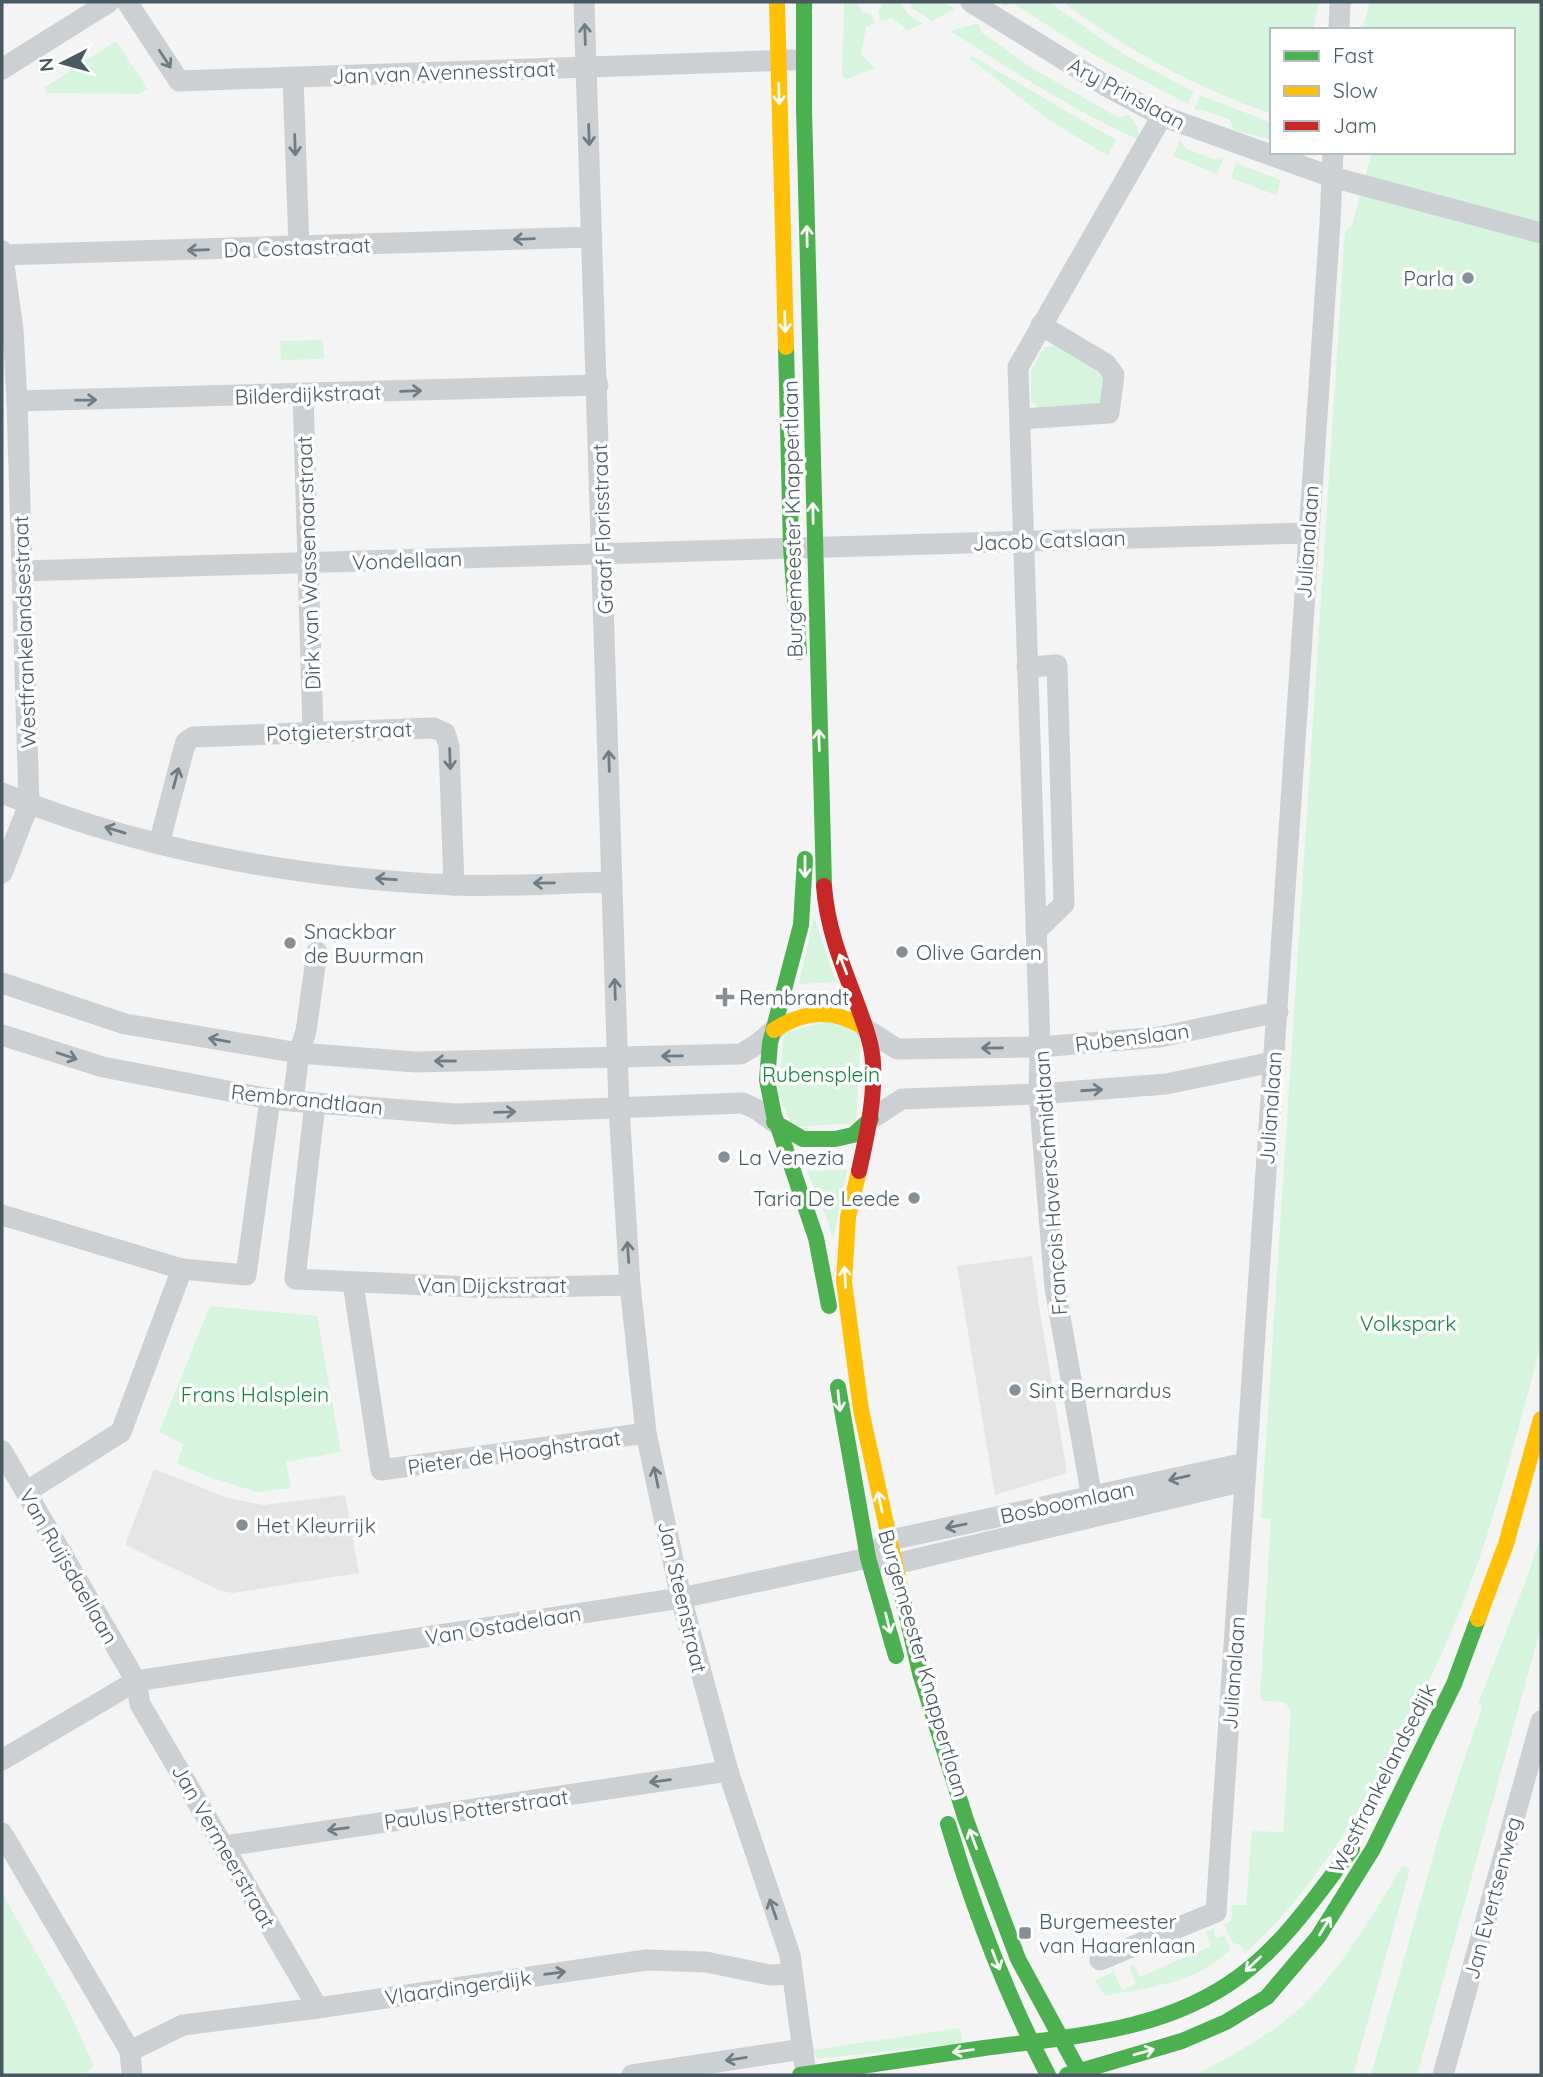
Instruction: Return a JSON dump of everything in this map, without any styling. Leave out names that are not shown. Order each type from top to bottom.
[{"type":"main road","name":"Burgemeester Knappertlaan","points":[[777,2],[791,547],[800,674]]},
{"type":"main road","name":"Burgemeester Knappertlaan","points":[[804,2],[814,546],[826,914],[866,1029]]},
{"type":"main road","points":[[805,846],[805,896],[799,936],[767,1054],[767,1082],[774,1122],[809,1214],[825,1271],[831,1323]]},
{"type":"main road","points":[[774,1030],[801,1015],[830,1013],[854,1020],[866,1029],[873,1072],[872,1119],[853,1135],[803,1139],[774,1122]]},
{"type":"main road","name":"Burgemeester Knappertlaan","points":[[872,1119],[848,1217],[844,1282],[861,1410],[920,1672],[966,1820],[1018,1959],[1062,2040]]},
{"type":"main road","name":"Burgemeester Knappertlaan","points":[[836,1375],[868,1558],[902,1675]]},
{"type":"main road","name":"Westfrankelandsedijk","points":[[1075,2074],[1182,2041],[1226,2022],[1267,1997],[1318,1937],[1373,1849],[1454,1684],[1506,1544],[1541,1419]]},
{"type":"main road","name":"Westfrankelandsedijk","points":[[1062,2040],[1131,2027],[1205,1999],[1242,1975],[1296,1923],[1347,1858],[1454,1684]]},
{"type":"main road","name":"Burgemeester Knappertlaan","points":[[944,1810],[962,1872],[1031,2044]]},
{"type":"main road","points":[[804,2075],[987,2048],[1062,2040],[1075,2074]]},
{"type":"main road","points":[[1031,2044],[1048,2075]]},
{"type":"street","points":[[2,69],[109,2]]},
{"type":"street","name":"Jan van Avennesstraat","points":[[127,2],[179,81],[803,60]]},
{"type":"street","name":"Graaf Florisstraat","points":[[584,2],[617,1057]]},
{"type":"street","name":"Ary Prinslaan","points":[[971,2],[1108,87],[1162,116],[1332,177],[1541,233]]},
{"type":"street","points":[[1339,28],[1340,2]]},
{"type":"street","points":[[293,77],[299,247]]},
{"type":"street","name":"François Haverschmidtlaan","points":[[1093,1506],[1055,1288],[1039,1094],[1040,1047],[1018,367],[1162,116]]},
{"type":"street","name":"Julianalaan","points":[[1100,1960],[1216,1912],[1278,1012],[1333,154]]},
{"type":"street","name":"Da Costastraat","points":[[2,253],[592,237]]},
{"type":"street","name":"Westfrankelandsestraat","points":[[2,253],[7,329],[17,401],[29,804]]},
{"type":"street","points":[[1020,419],[1109,413],[1114,375],[1110,369],[1041,325]]},
{"type":"street","name":"Bilderdijkstraat","points":[[17,401],[598,385]]},
{"type":"street","name":"Dirk van Wassenaarstraat","points":[[303,394],[313,731]]},
{"type":"street","name":"Jacob Catslaan","points":[[791,547],[1307,533]]},
{"type":"street","name":"Vondellaan","points":[[22,571],[791,547]]},
{"type":"street","points":[[1027,667],[1057,665],[1064,904],[1036,931]]},
{"type":"street","name":"Potgieterstraat","points":[[159,844],[186,742],[193,737],[434,728],[445,733],[449,746],[454,885]]},
{"type":"street","points":[[2,793],[29,804],[159,844],[272,868],[324,875],[454,885],[612,882]]},
{"type":"street","points":[[2,873],[29,804]]},
{"type":"street","points":[[293,1101],[317,952]]},
{"type":"street","points":[[2,983],[125,1024],[299,1053],[415,1062],[741,1054],[774,1030]]},
{"type":"street","name":"Rubenslaan","points":[[866,1029],[897,1049],[1040,1047],[1160,1037],[1278,1012]]},
{"type":"street","name":"Rembrandtlaan","points":[[2,1035],[103,1067],[270,1099],[455,1114],[743,1103],[774,1122]]},
{"type":"street","points":[[617,1057],[619,1108]]},
{"type":"street","points":[[872,1119],[902,1100],[1039,1094],[1166,1084],[1273,1062]]},
{"type":"street","points":[[2,1215],[182,1269],[246,1275],[270,1099]]},
{"type":"street","name":"Van Dijckstraat","points":[[315,1103],[295,1279],[492,1288],[630,1284]]},
{"type":"street","name":"Jan Steenstraat","points":[[619,1108],[630,1284],[646,1433],[681,1598],[728,1771],[790,1955],[804,2075]]},
{"type":"street","points":[[26,1492],[121,1432],[182,1269]]},
{"type":"street","name":"Pieter de Hooghstraat","points":[[353,1283],[381,1471],[646,1433]]},
{"type":"street","name":"Van Ruijsdaellaan","points":[[2,1451],[136,1681]]},
{"type":"street","name":"Bosboomlaan","points":[[889,1540],[1093,1506],[1245,1472]]},
{"type":"street","name":"Bosboomlaan","points":[[895,1564],[1093,1506]]},
{"type":"street","points":[[868,1558],[889,1540]]},
{"type":"street","points":[[868,1558],[895,1564]]},
{"type":"street","name":"Van Ostadelaan","points":[[136,1681],[681,1598],[868,1558]]},
{"type":"street","points":[[2,1760],[136,1681]]},
{"type":"street","name":"Jan Vermeerstraat","points":[[136,1681],[140,1704],[318,2008]]},
{"type":"street","name":"Jan Evertsenweg","points":[[1443,2075],[1541,1721]]},
{"type":"street","name":"Paulus Potterstraat","points":[[225,1846],[728,1771]]},
{"type":"street","points":[[2,1833],[130,2051],[132,2075]]},
{"type":"street","name":"Vlaardingerdijk","points":[[130,2051],[183,2025],[646,1960],[706,1962],[770,1975],[792,1975]]},
{"type":"street","points":[[632,2075],[803,2049]]},
{"type":"shaded area","name":"Sint Bernardus","points":[[1032,1256],[1067,1473],[995,1495],[957,1266]]},
{"type":"shaded area","name":"Het Kleurrijk","points":[[154,1469],[228,1498],[263,1505],[345,1495],[359,1573],[233,1593],[221,1591],[125,1545]]},
{"type":"green space","points":[[844,2],[858,4],[862,12],[871,14],[875,23],[866,27],[861,55],[875,68],[847,79],[842,76]]},
{"type":"green space","points":[[882,2],[900,2],[908,14],[923,24],[907,30],[892,18],[881,21],[878,11]]},
{"type":"green space","points":[[910,2],[943,2],[955,9],[932,21],[912,8]]},
{"type":"green space","points":[[999,2],[1049,2],[1125,55],[1194,92],[1188,104],[1096,56],[1014,4],[1004,6]]},
{"type":"green space","points":[[1063,2],[1319,2],[1313,28],[1270,28],[1270,113],[1189,80],[1137,52]]},
{"type":"green space","name":"Volkspark","points":[[1370,2],[1541,2],[1541,1345],[1480,1555],[1454,1626],[1422,1695],[1368,1795],[1341,1838],[1297,1899],[1245,1953],[1240,1945],[1233,1943],[1224,1925],[1231,1921],[1232,1905],[1246,1905],[1252,1831],[1283,1832],[1291,1712],[1285,1702],[1263,1701],[1260,1697],[1271,1519],[1261,1518],[1345,231],[1352,225],[1371,154],[1515,154],[1515,28],[1363,28]]},
{"type":"green space","points":[[976,24],[981,32],[1035,70],[1119,118],[1128,115],[1137,126],[1140,140],[1067,103],[950,31]]},
{"type":"green space","points":[[116,41],[148,89],[140,94],[47,93],[44,88]]},
{"type":"green space","points":[[972,56],[1116,140],[1108,156],[1048,119],[969,58]]},
{"type":"green space","points":[[1200,95],[1270,122],[1270,139],[1234,130],[1230,120],[1200,109],[1194,111]]},
{"type":"green space","points":[[1180,140],[1186,149],[1214,159],[1224,157],[1217,174],[1173,156]]},
{"type":"green space","points":[[1236,163],[1281,180],[1276,195],[1231,178]]},
{"type":"green space","points":[[323,340],[324,359],[281,360],[280,341]]},
{"type":"green space","points":[[1053,344],[1105,376],[1100,404],[1037,409],[1037,405],[1031,401],[1031,371],[1044,347],[1051,347]]},
{"type":"green space","points":[[814,916],[836,982],[799,984]]},
{"type":"green space","name":"Rubensplein","points":[[833,1020],[861,1036],[856,1123],[793,1127],[778,1095],[784,1033]]},
{"type":"green space","points":[[847,1170],[833,1240],[807,1171]]},
{"type":"green space","name":"Frans Halsplein","points":[[210,1306],[317,1316],[341,1452],[286,1462],[291,1488],[257,1492],[209,1477],[177,1463],[184,1444],[159,1432]]},
{"type":"green space","points":[[1541,1534],[1541,1627],[1417,2075],[1371,2075],[1442,1825],[1483,1705],[1478,1704]]},
{"type":"green space","points":[[1402,1866],[1410,1869],[1353,2075],[1200,2075],[1199,2073],[1265,2035],[1303,2005],[1350,1949]]},
{"type":"green space","points":[[2,1893],[67,2007],[94,2066],[84,2075],[2,2075]]},
{"type":"green space","points":[[1213,1929],[1216,1938],[1225,1936],[1230,1948],[1216,1962],[1201,1971],[1155,1987],[1105,1996],[1095,1980],[1114,1972],[1122,1990],[1136,1984],[1129,1966],[1134,1964],[1140,1977],[1211,1946],[1206,1932]]},
{"type":"green space","points":[[960,2028],[963,2043],[817,2059],[813,2050]]},
{"type":"traffic: fast","points":[[804,2],[804,109],[824,886]]},
{"type":"traffic: fast","points":[[786,347],[791,547],[799,652]]},
{"type":"traffic: fast","points":[[805,859],[801,925],[770,1043],[767,1080],[774,1115],[816,1238],[829,1306]]},
{"type":"traffic: fast","points":[[774,1122],[803,1139],[835,1139],[853,1135],[871,1119]]},
{"type":"traffic: fast","points":[[838,1387],[868,1558],[896,1656]]},
{"type":"traffic: fast","points":[[900,1587],[920,1673],[966,1820],[1018,1959],[1081,2075]]},
{"type":"traffic: fast","points":[[1067,2075],[1182,2041],[1226,2022],[1267,1997],[1318,1937],[1373,1849],[1454,1684],[1478,1619]]},
{"type":"traffic: fast","points":[[948,1824],[992,1952],[1048,2075]]},
{"type":"traffic: fast","points":[[800,2075],[1084,2035],[1150,2020],[1181,2009],[1211,1995],[1256,1963],[1300,1916],[1352,1849]]},
{"type":"traffic: slow","points":[[777,2],[786,347]]},
{"type":"traffic: slow","points":[[774,1030],[797,1018],[820,1014],[843,1017],[866,1029]]},
{"type":"traffic: slow","points":[[859,1171],[848,1217],[844,1282],[861,1410],[900,1587]]},
{"type":"traffic: slow","points":[[1478,1619],[1506,1544],[1541,1419]]},
{"type":"traffic: jam","points":[[824,886],[828,916],[872,1055],[872,1104],[859,1171]]},
{"type":"place","name":"Parla","points":[[1468,278]]},
{"type":"place","name":"Snackbar de Buurman","points":[[290,943]]},
{"type":"place","name":"Olive Garden","points":[[902,952]]},
{"type":"place","name":"Rembrandt","points":[[725,997]]},
{"type":"place","name":"La Venezia","points":[[724,1157]]},
{"type":"place","name":"Taria De Leede","points":[[914,1198]]},
{"type":"place","name":"Sint Bernardus","points":[[1015,1390]]},
{"type":"place","name":"Het Kleurrijk","points":[[242,1525]]},
{"type":"place","name":"Burgemeester van Haarenlaan","points":[[1025,1933]]}]
